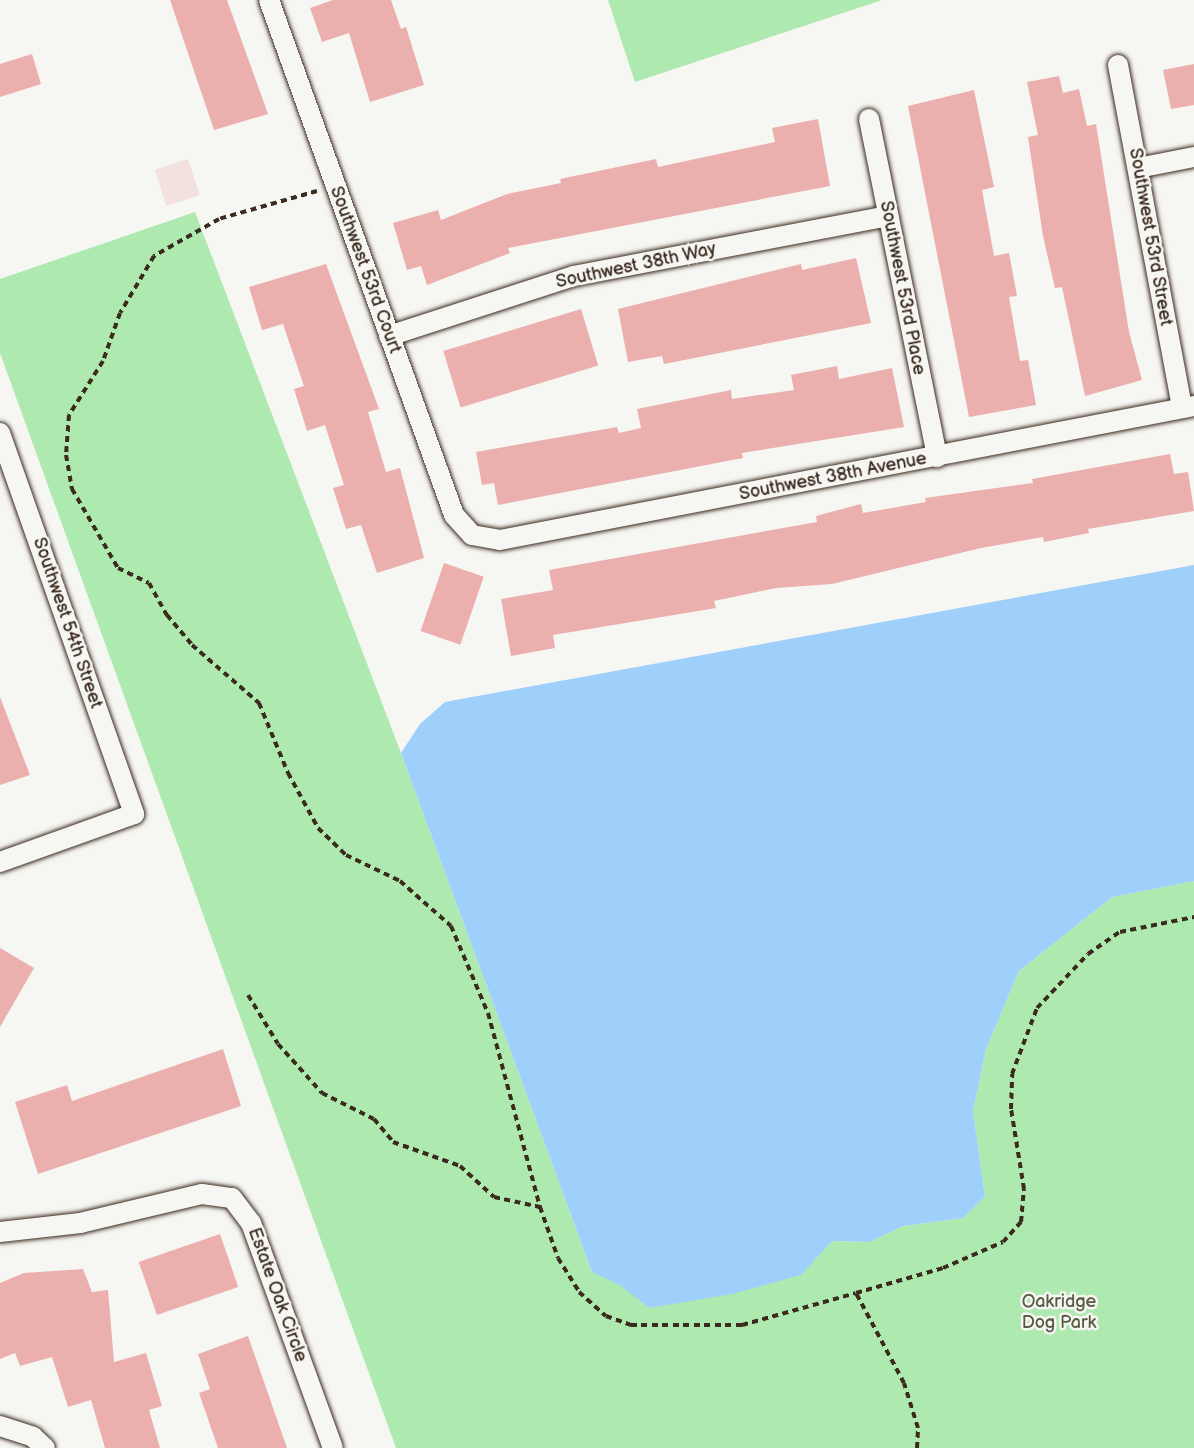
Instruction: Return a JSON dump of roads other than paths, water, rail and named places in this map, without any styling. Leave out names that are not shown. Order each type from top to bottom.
[{"type":"street","name":"Southwest 53rd Court","points":[[269,0],[453,515],[472,535]]},
{"type":"street","name":"Southwest 53rd Street","points":[[1118,65],[1188,407]]},
{"type":"street","name":"Southwest 53rd Place","points":[[869,119],[937,457]]},
{"type":"street","points":[[1138,168],[1194,157]]},
{"type":"street","name":"Southwest 38th Way","points":[[389,336],[574,276],[888,216]]},
{"type":"street","name":"Southwest 38th Avenue","points":[[472,535],[500,540],[1188,407]]},
{"type":"street","name":"Southwest 54th Street","points":[[0,433],[134,814],[0,862]]},
{"type":"street","name":"Estate Oak Circle","points":[[0,1232],[80,1223],[202,1194],[232,1198],[251,1223],[333,1448]]},
{"type":"street","points":[[0,1426],[33,1437],[45,1448]]},
{"type":"water","points":[[1194,565],[1194,881],[1112,897],[1019,971],[986,1049],[973,1111],[985,1197],[963,1218],[903,1226],[870,1242],[832,1241],[801,1275],[732,1294],[649,1308],[620,1285],[592,1272],[401,753],[420,724],[445,702]]},
{"type":"park label","name":"Oakridge Dog Park","points":[[1059,1313]]}]
